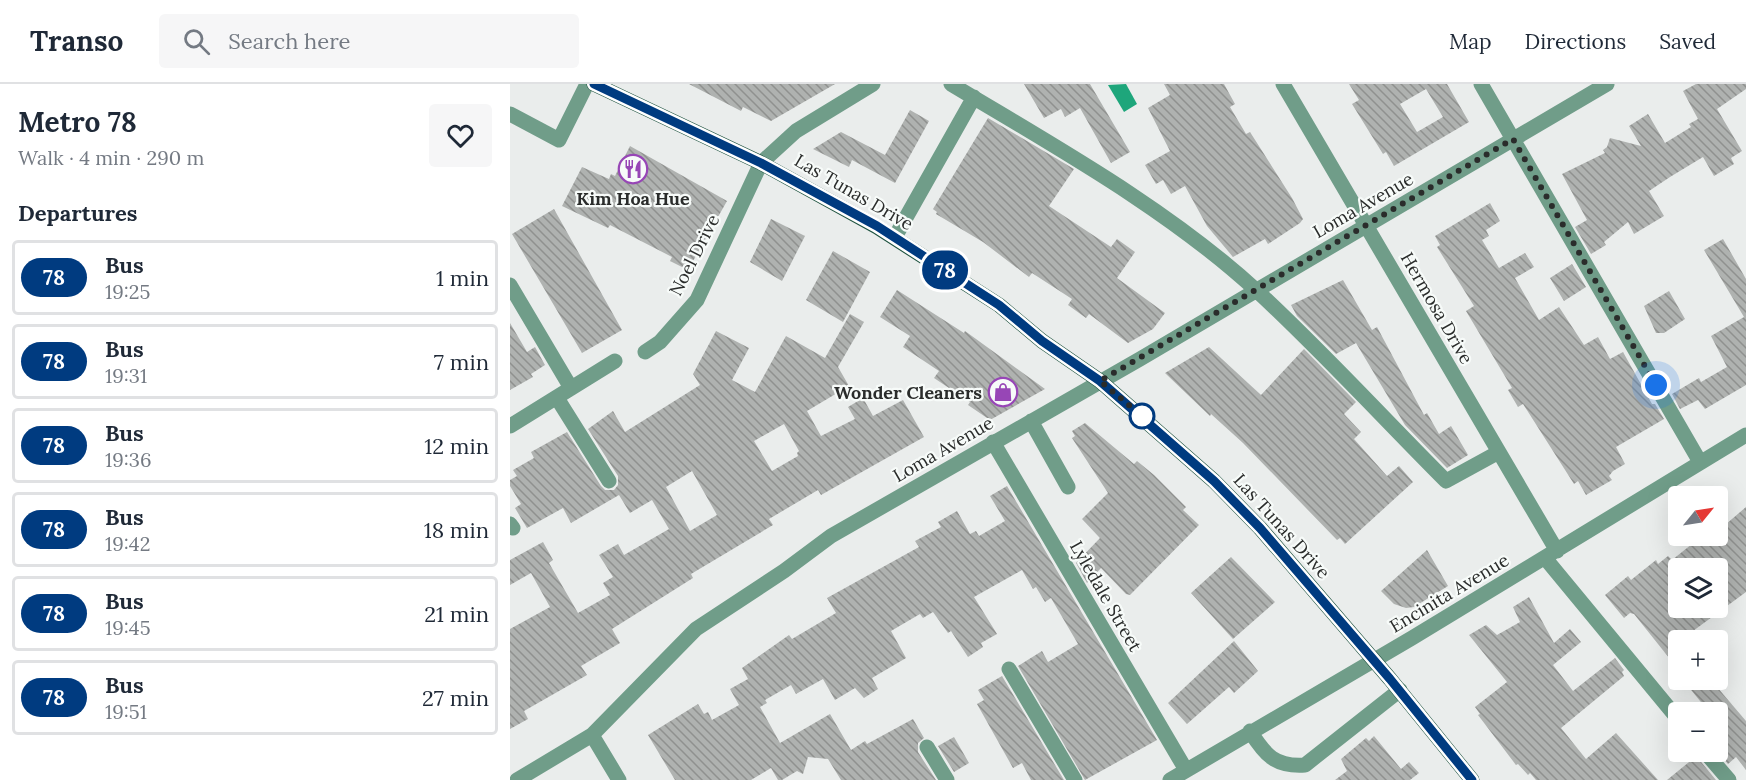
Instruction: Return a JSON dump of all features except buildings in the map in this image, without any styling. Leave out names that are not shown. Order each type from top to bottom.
[{"type":"main road","name":"Las Tunas Drive","points":[[594,84],[761,163],[895,237],[999,305],[1042,341],[1100,381],[1214,481],[1260,528],[1400,690],[1472,780]]},
{"type":"street","points":[[510,114],[559,140],[587,84]]},
{"type":"street","points":[[761,163],[796,131],[873,84]]},
{"type":"street","points":[[951,84],[1076,159],[1145,205],[1256,290],[1446,481],[1499,452]]},
{"type":"street","name":"Hermosa Drive","points":[[1283,84],[1499,452],[1551,555],[1668,706]]},
{"type":"street","points":[[1481,84],[1700,462]]},
{"type":"street","name":"Loma Avenue","points":[[517,780],[592,735],[696,629],[784,571],[831,536],[1607,84]]},
{"type":"street","points":[[895,237],[974,98]]},
{"type":"street","name":"Noel Drive","points":[[645,352],[660,342],[697,300],[761,163]]},
{"type":"street","points":[[510,285],[572,388]]},
{"type":"street","points":[[510,426],[615,361]]},
{"type":"street","points":[[557,398],[609,480]]},
{"type":"street","points":[[1031,421],[1068,487]]},
{"type":"street","name":"Encinita Avenue","points":[[1170,780],[1551,555],[1746,435]]},
{"type":"street","name":"Lyledale Street","points":[[993,442],[1186,770]]},
{"type":"street","points":[[1010,669],[1075,780]]},
{"type":"street","points":[[1250,731],[1265,755],[1273,761],[1286,765],[1305,765],[1400,690]]},
{"type":"street","points":[[592,735],[619,780]]},
{"type":"street","points":[[927,747],[947,780]]},
{"type":"street","points":[[1714,762],[1729,780]]},
{"type":"shaded area","points":[[1126,84],[1137,104],[1124,112],[1108,85]]},
{"type":"bus line","name":"78","points":[[594,84],[761,163],[877,226],[999,305],[1042,341],[1100,381],[1164,435],[1260,528],[1359,641],[1472,780]]},
{"type":"place","name":"Kim Hoa Hue","points":[[633,169]]},
{"type":"place","name":"Wonder Cleaners","points":[[1003,392]]},
{"type":"route","points":[[1142,416],[1148,421],[1100,381],[1513,139],[1656,385]]}]
